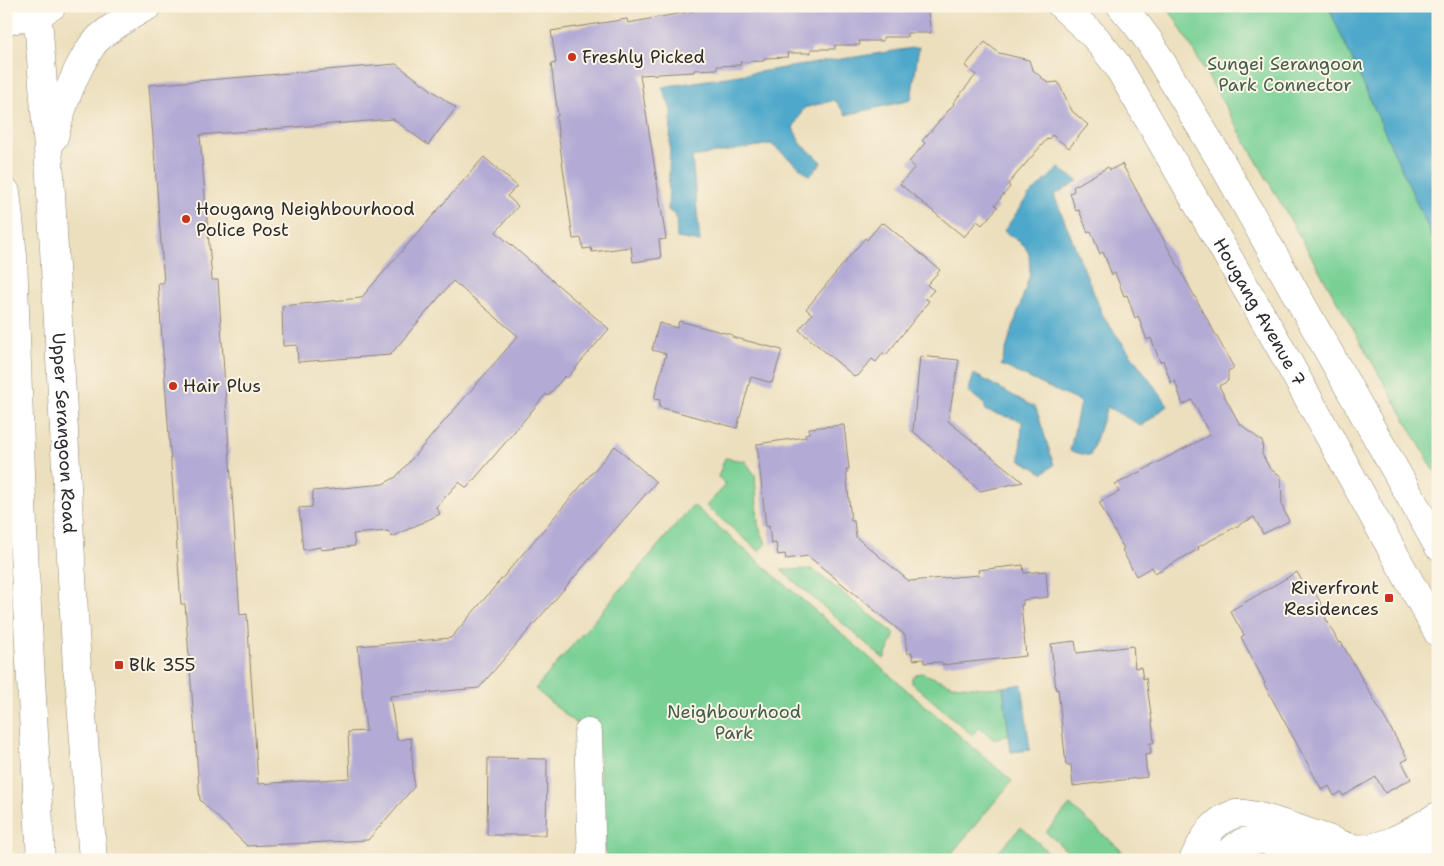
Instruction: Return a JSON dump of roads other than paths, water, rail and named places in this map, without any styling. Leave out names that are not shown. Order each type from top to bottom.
[{"type":"main road","points":[[48,157],[63,102],[92,45],[130,15],[148,6]]},
{"type":"main road","name":"Hougang Avenue 7","points":[[1062,6],[1107,51],[1127,80],[1276,340],[1438,633]]},
{"type":"main road","points":[[1120,6],[1149,41],[1221,161],[1438,546]]},
{"type":"main road","points":[[6,21],[43,9]]},
{"type":"main road","name":"Upper Serangoon Road","points":[[43,9],[48,157],[77,668],[93,860]]},
{"type":"main road","points":[[7,200],[14,284],[24,553],[41,860]]},
{"type":"main road","points":[[588,733],[592,860]]},
{"type":"main road","points":[[1193,860],[1204,837],[1221,820],[1237,813],[1266,819],[1353,848],[1373,847],[1393,841],[1438,816]]},
{"type":"main road","points":[[1199,860],[1226,854],[1243,842],[1264,840],[1326,860]]},
{"type":"main road","points":[[1404,860],[1438,842]]},
{"type":"water","points":[[1328,6],[1438,6],[1438,249],[1429,230]]},
{"type":"water","points":[[919,47],[911,100],[846,115],[835,100],[804,108],[793,128],[801,144],[822,162],[810,176],[771,144],[692,157],[700,242],[677,238],[676,216],[668,210],[671,110],[662,87]]},
{"type":"water","points":[[1059,168],[1078,181],[1054,195],[1104,318],[1168,405],[1142,426],[1107,407],[1090,456],[1070,451],[1080,402],[1001,365],[1030,274],[1029,254],[1024,245],[1004,231],[1028,196]]},
{"type":"water","points":[[974,374],[1036,408],[1054,465],[1043,473],[1020,460],[1022,421],[986,411],[984,403],[968,392]]},
{"type":"water","points":[[1022,684],[1030,750],[1011,752],[1003,687]]},
{"type":"place","name":"Freshly Picked","points":[[572,57]]},
{"type":"place","name":"Hougang Neighbourhood Police Post","points":[[186,219]]},
{"type":"place","name":"Hair Plus","points":[[173,386]]},
{"type":"place","name":"Riverfront Residences","points":[[1389,598]]},
{"type":"place","name":"Blk 355","points":[[119,665]]},
{"type":"park label","name":"Sungei Serangoon Park Connector","points":[[1285,74]]},
{"type":"park label","name":"Neighbourhood Park","points":[[734,722]]}]
